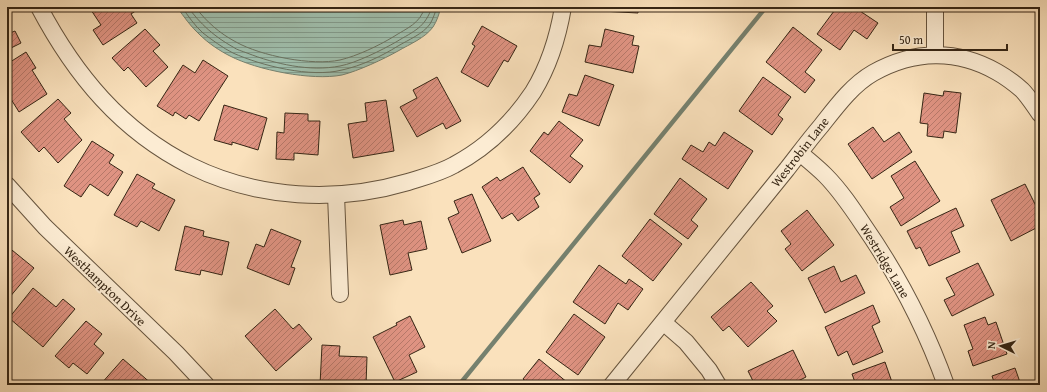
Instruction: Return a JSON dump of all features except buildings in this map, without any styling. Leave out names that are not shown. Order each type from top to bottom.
[{"type":"street","points":[[39,7],[68,56],[88,83],[118,116],[148,140],[191,166],[220,178],[252,188],[285,193],[319,195],[351,194],[381,189],[430,175],[454,165],[493,138],[523,105],[541,77],[553,50],[563,7]]},
{"type":"street","points":[[935,55],[936,7]]},
{"type":"street","name":"Westrobin Lane","points":[[612,385],[842,100],[866,78],[883,68],[904,60],[935,55],[959,57],[991,69],[1012,82],[1021,90],[1040,114]]},
{"type":"street","name":"Westridge Lane","points":[[800,153],[835,186],[881,252],[912,307],[931,347],[946,385]]},
{"type":"street","name":"Westhampton Drive","points":[[7,185],[44,227],[176,353],[206,385]]},
{"type":"street","points":[[336,195],[340,294]]},
{"type":"street","points":[[663,322],[690,346],[709,370],[718,385]]},
{"type":"water","points":[[177,7],[441,7],[433,27],[422,38],[363,68],[342,75],[316,77],[269,70],[241,61],[222,52],[197,32]]},
{"type":"waterway","points":[[459,385],[766,7]]}]
